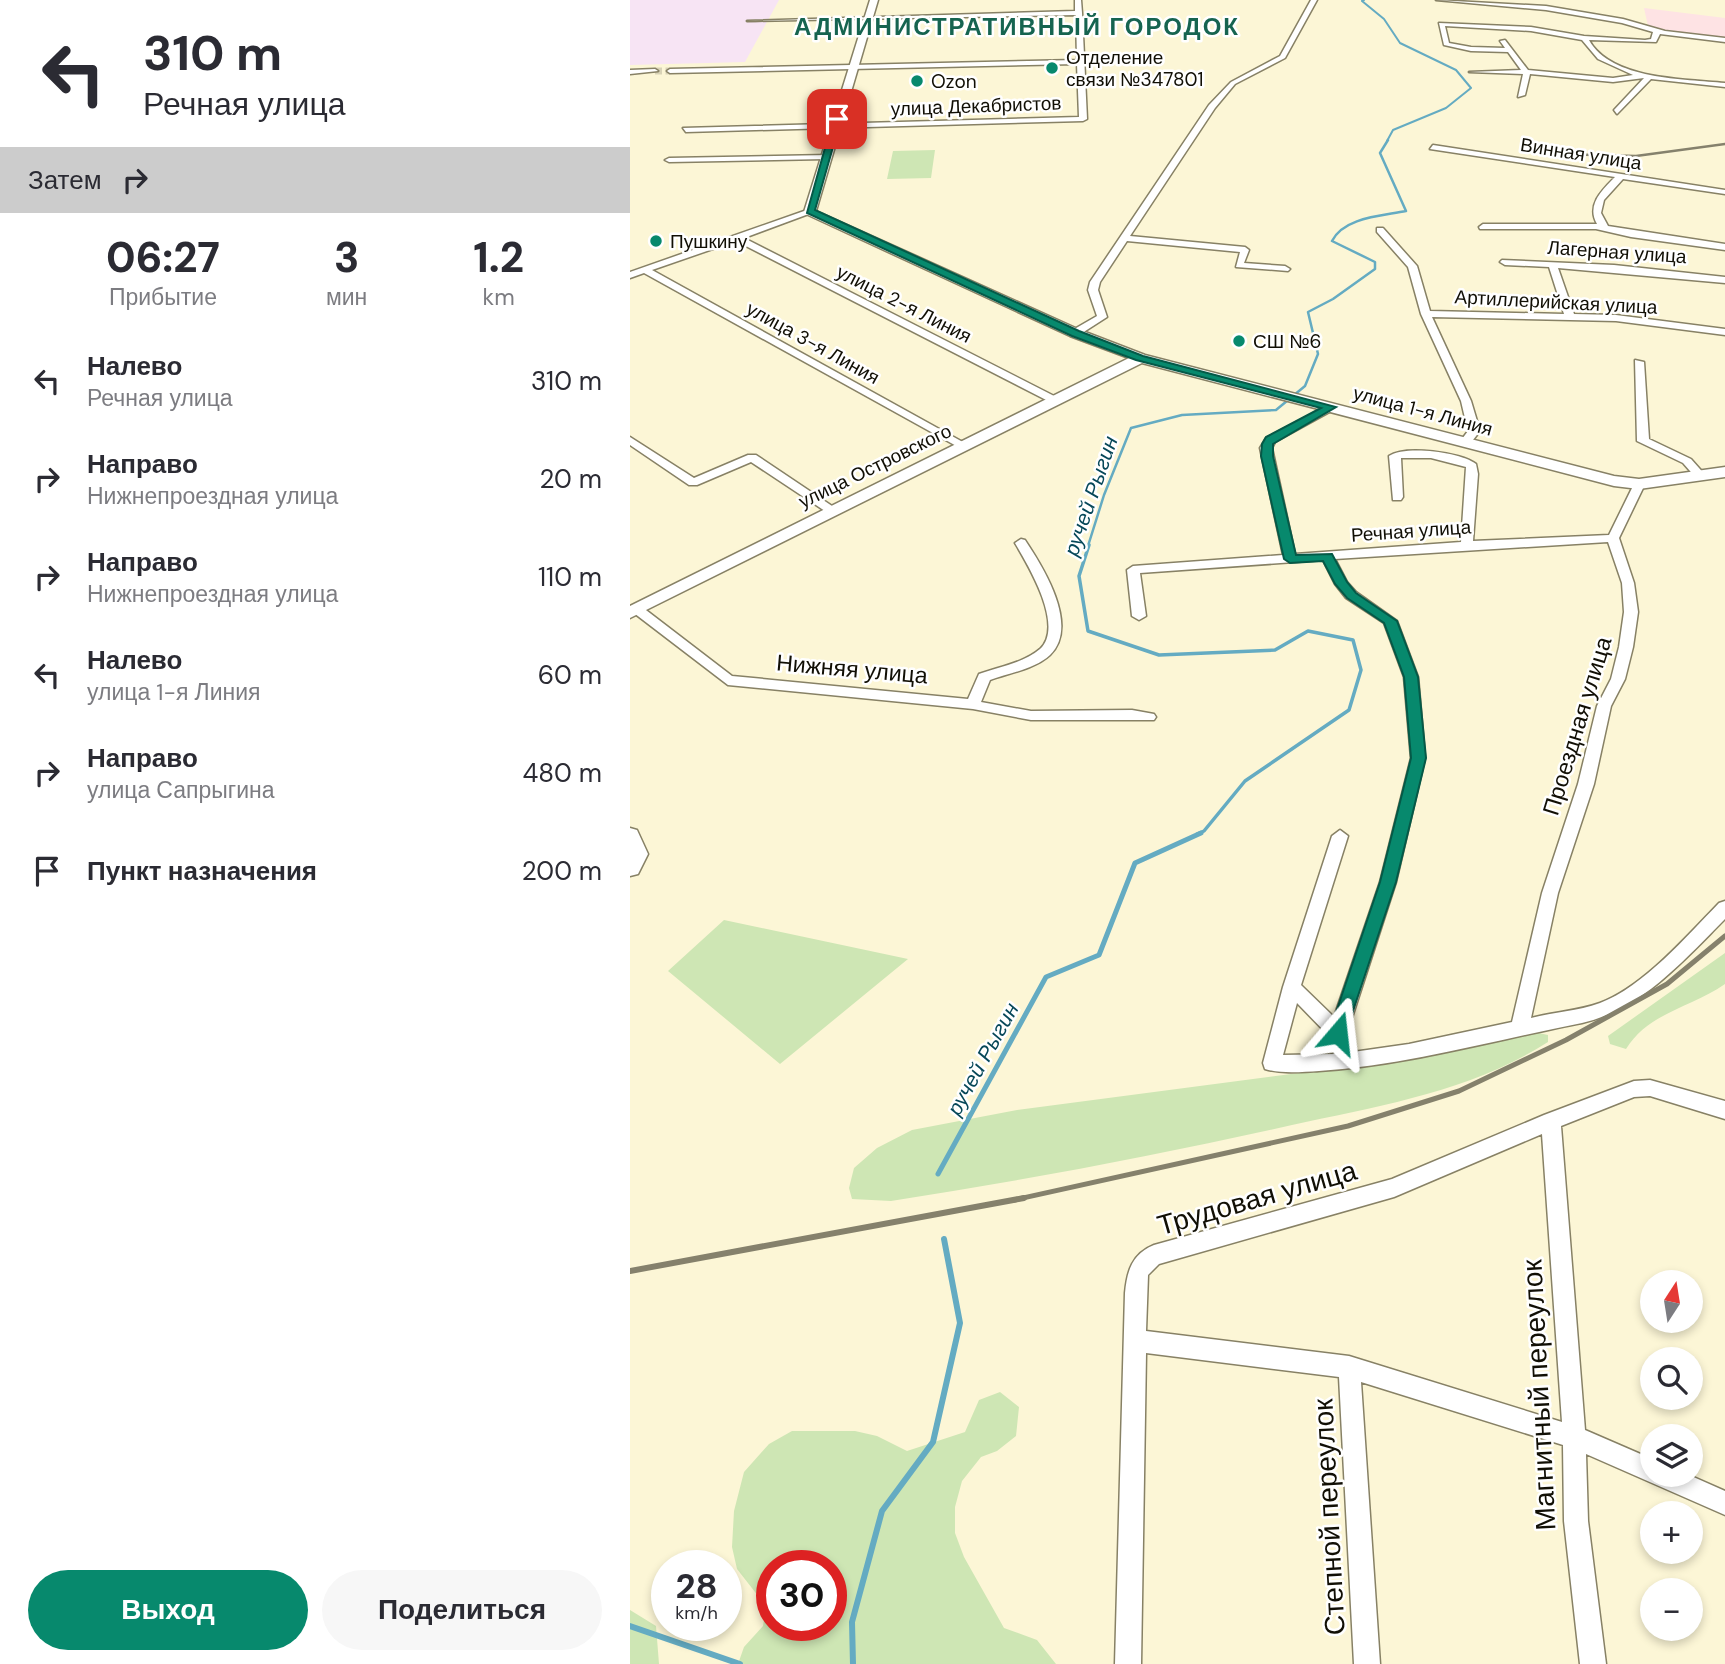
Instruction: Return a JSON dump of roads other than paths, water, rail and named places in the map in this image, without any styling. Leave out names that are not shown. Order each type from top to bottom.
[{"type":"street","points":[[630,275],[810,212],[866,18],[874,0]]},
{"type":"street","name":"улица Декабристов","points":[[834,126],[1083,119],[1078,0]]},
{"type":"street","points":[[1075,333],[1102,317],[1093,286],[1212,107],[1233,83],[1283,57],[1314,0]]},
{"type":"street","points":[[1439,0],[1542,7],[1635,23],[1659,32],[1725,40]]},
{"type":"street","points":[[1531,14],[1551,0]]},
{"type":"street","points":[[1481,1],[1490,26],[1527,73]]},
{"type":"street","points":[[750,21],[1079,12]]},
{"type":"street","points":[[1516,28],[1523,21]]},
{"type":"street","points":[[1508,50],[1471,49],[1446,44],[1441,24],[1516,28],[1584,38],[1649,42],[1654,41],[1655,33],[1659,32]]},
{"type":"street","points":[[1584,38],[1587,47],[1606,62],[1645,76],[1725,85]]},
{"type":"street","points":[[670,71],[1080,62]]},
{"type":"street","points":[[630,72],[655,71]]},
{"type":"street","points":[[1472,72],[1566,74],[1613,80],[1645,76]]},
{"type":"street","points":[[1521,95],[1527,73]]},
{"type":"street","points":[[1617,111],[1645,76]]},
{"type":"street","points":[[686,130],[834,126]]},
{"type":"street","name":"Винная улица","points":[[1433,147],[1725,192]]},
{"type":"street","points":[[669,160],[825,157]]},
{"type":"street","points":[[1604,227],[1597,220],[1595,210],[1602,196],[1620,176]]},
{"type":"street","name":"улица 1-я Линия","points":[[810,212],[1075,333],[1140,358],[1614,481],[1639,484]]},
{"type":"street","points":[[1483,227],[1604,227],[1631,234],[1725,247]]},
{"type":"street","points":[[1380,230],[1412,266],[1426,314],[1473,422],[1474,430],[1465,443]]},
{"type":"street","name":"улица 2-я Линия","points":[[737,238],[1056,401]]},
{"type":"street","points":[[1125,238],[1245,250],[1238,265],[1285,269]]},
{"type":"street","name":"Лагерная улица","points":[[1505,262],[1725,280]]},
{"type":"street","points":[[1553,265],[1570,316]]},
{"type":"street","name":"улица 3-я Линия","points":[[645,270],[964,446]]},
{"type":"street","name":"Артиллерийская улица","points":[[1426,314],[1616,318],[1725,332]]},
{"type":"street","name":"улица Островского","points":[[634,611],[1140,358]]},
{"type":"street","points":[[1639,362],[1643,441],[1687,461],[1701,477]]},
{"type":"street","points":[[1290,559],[1267,456],[1267,444],[1331,407]]},
{"type":"street","points":[[630,440],[693,484],[752,457],[832,510]]},
{"type":"street","points":[[1397,497],[1395,456],[1400,454],[1451,458],[1472,466],[1467,545]]},
{"type":"street","points":[[1613,538],[1639,484],[1725,472]]},
{"type":"street","name":"Речная улица","points":[[1139,616],[1133,570],[1467,545],[1613,538]]},
{"type":"street","name":"Проездная улица","points":[[1520,1027],[1550,893],[1586,784],[1604,706],[1618,679],[1626,647],[1631,612],[1628,583],[1613,538]]},
{"type":"street","points":[[973,704],[984,677],[1037,657],[1048,650],[1054,641],[1056,628],[1049,593],[1021,543]]},
{"type":"street","points":[[1327,556],[1341,584],[1352,595],[1390,621],[1411,677],[1419,758],[1388,882],[1338,1033]]},
{"type":"street","name":"Нижняя улица","points":[[634,611],[728,680],[973,704],[997,712],[1023,716],[1149,717]]},
{"type":"street","points":[[1340,836],[1292,987],[1272,1063],[1293,1065],[1377,1056],[1616,1004],[1637,989],[1725,908]]},
{"type":"street","points":[[1292,987],[1338,1033],[1346,1059]]},
{"type":"street","name":"Трудовая улица","points":[[1128,1664],[1137,1275],[1143,1261],[1154,1255],[1394,1188],[1617,1094],[1643,1088],[1666,1091],[1725,1110]]},
{"type":"street","name":"Магнитный переулок","points":[[1551,1121],[1574,1437],[1576,1521],[1593,1664]]},
{"type":"street","name":"Степной переулок","points":[[1137,1341],[1349,1367],[1574,1437],[1640,1466]]},
{"type":"street","name":"Степной переулок","points":[[1349,1367],[1367,1664]]},
{"type":"street","points":[[1689,1487],[1725,1503]]},
{"type":"waterway","name":"ручей Рыгин","points":[[1364,0],[1362,1],[1384,19],[1400,43],[1456,70],[1471,88],[1446,108],[1393,130],[1387,141]]},
{"type":"waterway","name":"ручей Рыгин","points":[[1088,546],[1104,495],[1131,428],[1182,415],[1276,410],[1305,386],[1318,354],[1308,312],[1333,299],[1375,269],[1375,262],[1332,241],[1338,233],[1354,222],[1406,211],[1380,153],[1388,140]]},
{"type":"waterway","name":"ручей Рыгин","points":[[1089,545],[1079,576],[1088,631],[1159,655],[1275,650],[1308,631],[1353,640],[1361,670],[1349,710],[1245,781],[1204,831],[1197,834]]},
{"type":"waterway","name":"ручей Рыгин","points":[[938,1174],[1046,977],[1099,955],[1135,863],[1201,833]]},
{"type":"waterway","name":"ручей Рыгин","points":[[853,1664],[852,1622],[882,1511],[933,1442],[960,1323],[944,1239]]},
{"type":"waterway","name":"ручей Рыгин","points":[[630,1626],[740,1664]]},
{"type":"tunnel","points":[[655,71],[670,71]]},
{"type":"railway","points":[[1555,154],[1636,156],[1725,144]]},
{"type":"railway","points":[[1018,1199],[1348,1126],[1459,1091],[1566,1040],[1667,984],[1725,936]]},
{"type":"railway","points":[[1018,1199],[1024,1198]]},
{"type":"railway","points":[[630,1271],[1018,1199]]},
{"type":"railway","points":[[1014,1200],[1018,1199]]},
{"type":"place","name":"Отделение связи №347801","points":[[1052,68]]},
{"type":"place","name":"Ozon","points":[[917,81]]},
{"type":"place","name":"Пушкину","points":[[656,241]]},
{"type":"place","name":"СШ №6","points":[[1239,341]]},
{"type":"district","name":"АДМИНИСТРАТИВНЫЙ ГОРОДОК","points":[[1017,26]]}]
